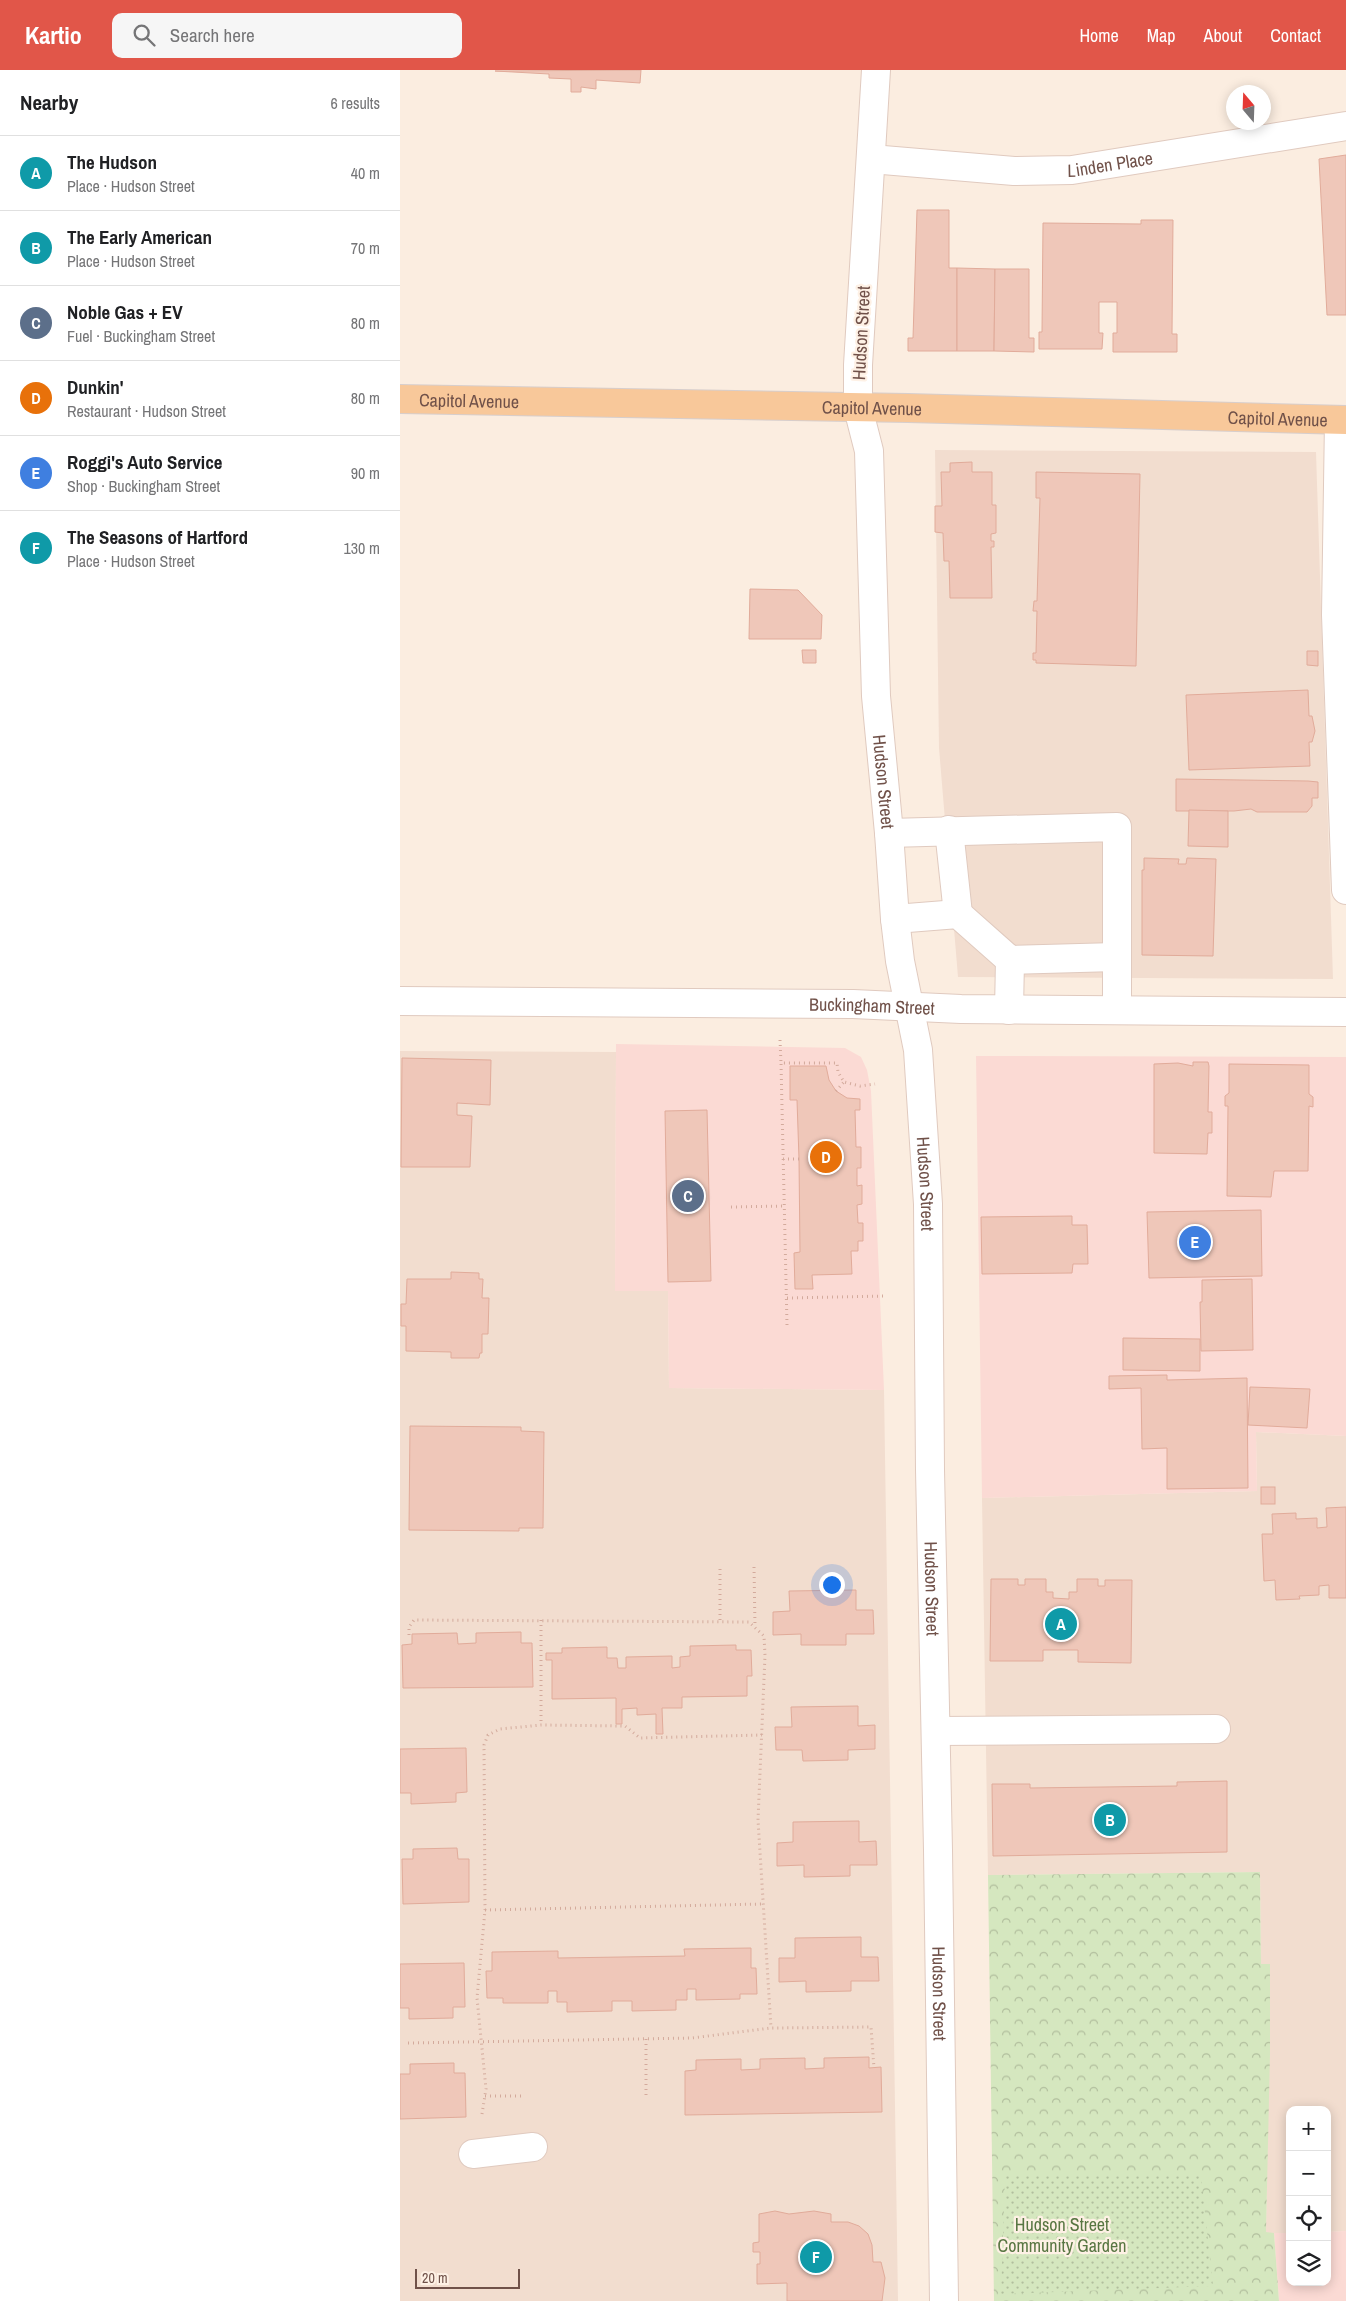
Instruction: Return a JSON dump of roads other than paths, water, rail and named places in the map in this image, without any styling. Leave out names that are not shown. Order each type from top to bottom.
[{"type":"main road","name":"Capitol Avenue","points":[[400,399],[1343,420]]},
{"type":"street","name":"Hudson Street","points":[[876,70],[858,365],[858,408],[869,452],[876,696],[895,919],[918,1050],[928,1204],[930,1470],[936,1731],[944,2301]]},
{"type":"street","name":"Linden Place","points":[[871,159],[1014,171],[1072,170],[1346,126]]},
{"type":"street","points":[[1343,420],[1336,615],[1346,890]]},
{"type":"street","points":[[889,833],[1117,827],[1117,1010]]},
{"type":"street","points":[[949,830],[958,914],[1010,960],[1116,957]]},
{"type":"street","points":[[895,919],[958,914]]},
{"type":"street","points":[[1009,1010],[1010,960]]},
{"type":"street","name":"Buckingham Street","points":[[400,1000],[909,1006],[1009,1010],[1346,1012]]},
{"type":"street","points":[[936,1731],[1216,1729]]},
{"type":"street","points":[[473,2154],[533,2147]]},
{"type":"place","name":"Dunkin'","points":[[826,1157]]},
{"type":"place","name":"Noble Gas + EV","points":[[688,1196]]},
{"type":"place","name":"Roggi's Auto Service","points":[[1195,1242]]},
{"type":"place","name":"The Hudson","points":[[1061,1624]]},
{"type":"place","name":"The Early American","points":[[1110,1820]]},
{"type":"place","name":"The Seasons of Hartford","points":[[816,2257]]},
{"type":"park label","name":"Hudson Street Community Garden","points":[[1062,2234]]}]
